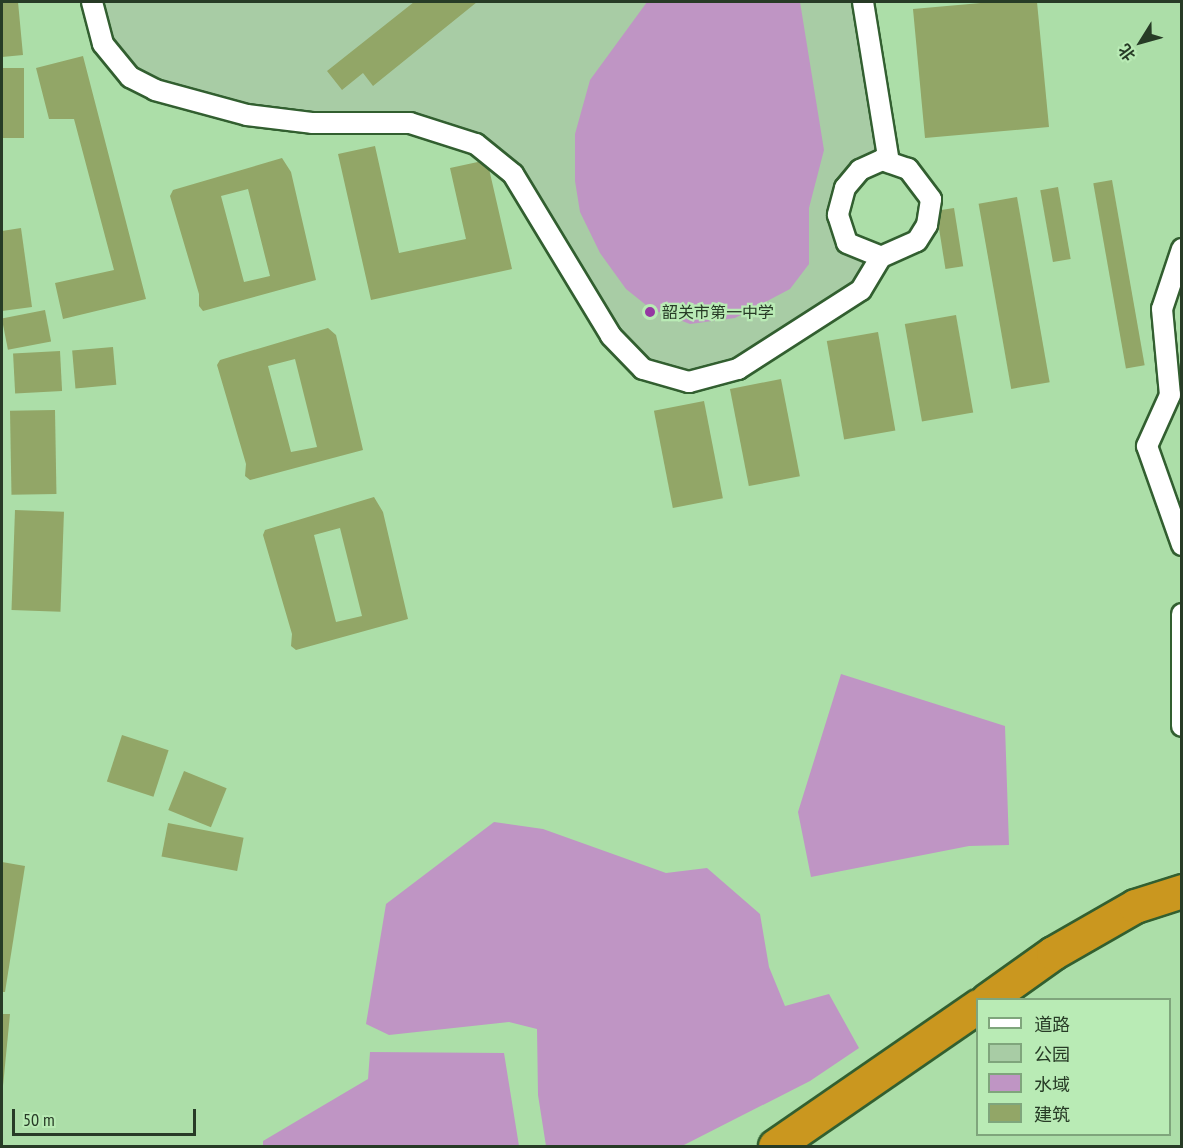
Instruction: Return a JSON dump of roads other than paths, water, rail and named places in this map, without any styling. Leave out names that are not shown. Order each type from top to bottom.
[{"type":"highway","points":[[988,998],[1053,953],[1135,906],[1182,891]]},
{"type":"highway","points":[[775,1146],[976,1007]]},
{"type":"street","points":[[92,2],[103,44],[130,77],[155,90],[247,115],[312,123],[410,123],[476,144],[513,174],[612,336],[643,369],[689,382],[738,369],[861,290],[882,256],[917,241],[927,225],[932,199],[908,169],[882,160],[860,170],[845,188],[838,215],[847,243],[882,256]]},
{"type":"street","points":[[863,2],[889,162]]},
{"type":"street","points":[[1182,249],[1162,309],[1170,395],[1147,446],[1182,545]]},
{"type":"street","points":[[1182,614],[1182,726]]},
{"type":"water","points":[[647,2],[800,2],[824,150],[809,208],[809,264],[790,289],[735,318],[690,324],[651,309],[626,289],[600,253],[580,212],[575,181],[575,134],[590,80]]},
{"type":"water","points":[[841,674],[1005,726],[1009,845],[969,846],[811,877],[798,812]]},
{"type":"water","points":[[494,822],[543,829],[666,873],[707,868],[760,914],[769,967],[785,1006],[829,994],[859,1048],[810,1081],[682,1146],[546,1146],[538,1095],[537,1029],[509,1022],[389,1035],[366,1024],[386,904]]},
{"type":"water","points":[[370,1052],[504,1053],[519,1146],[263,1146],[263,1141],[368,1079]]},
{"type":"place","name":"韶关市第一中学","points":[[650,312]]}]
